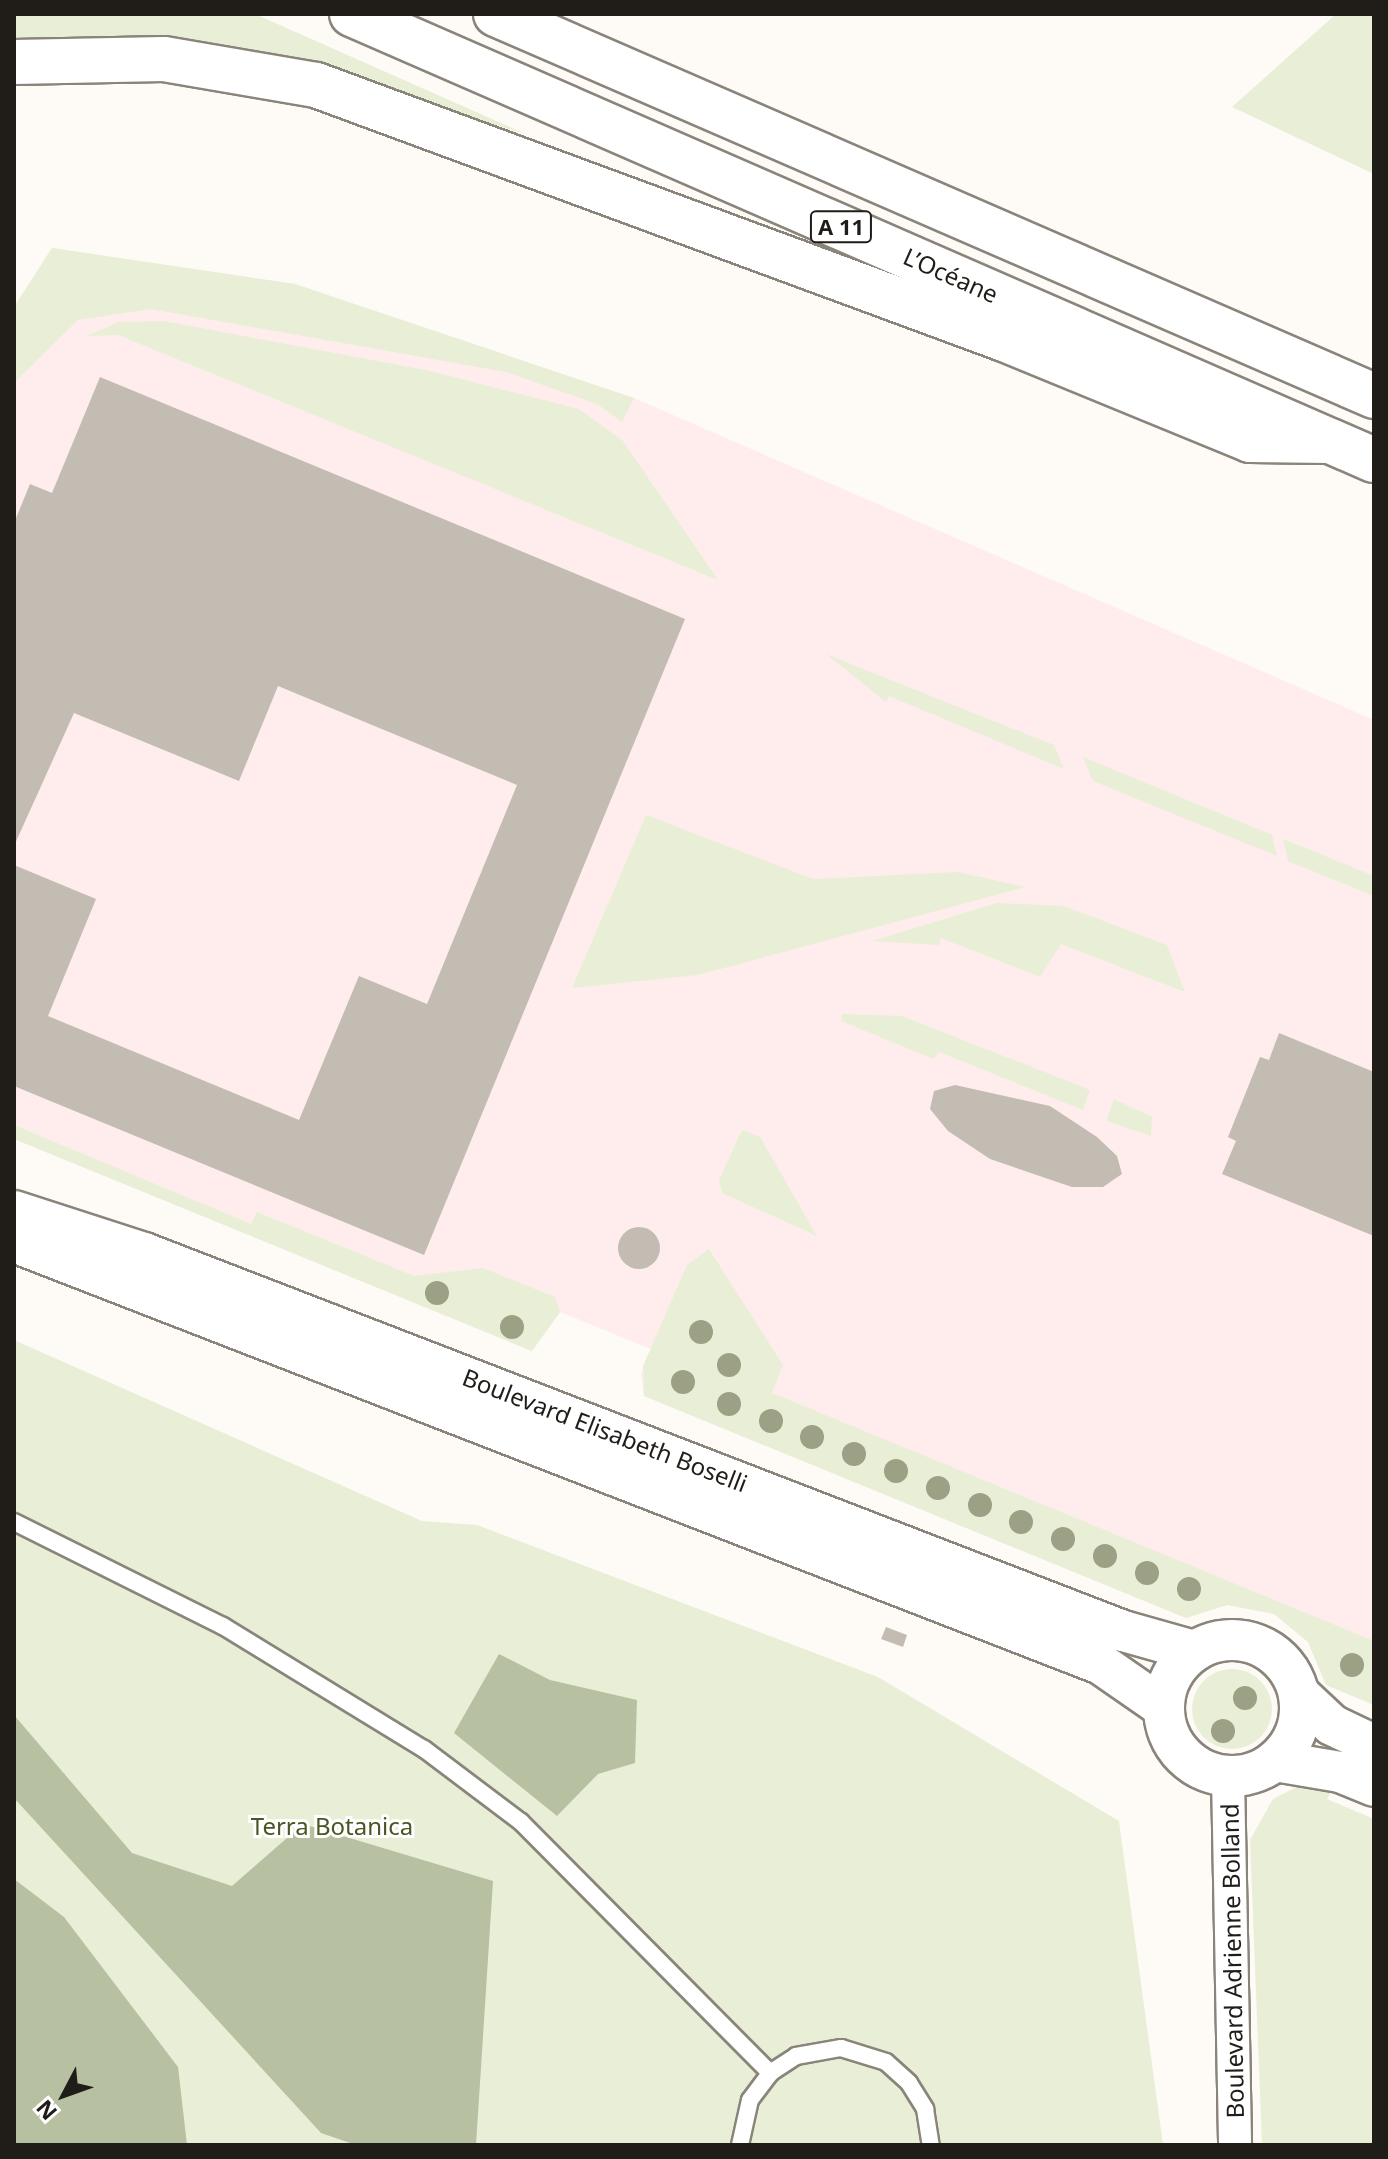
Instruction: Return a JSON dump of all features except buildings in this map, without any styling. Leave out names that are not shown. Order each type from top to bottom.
[{"type":"highway","name":"L’Océane","points":[[352,14],[1374,460]]},
{"type":"highway","name":"A 11","points":[[496,14],[1374,396]]},
{"type":"highway","points":[[556,14],[606,62]]},
{"type":"highway","points":[[14,62],[164,59],[316,85],[1004,339],[1250,440],[1330,441]]},
{"type":"street","name":"Boulevard Elisabeth Boselli","points":[[14,1211],[188,1270],[1147,1640],[1194,1651]]},
{"type":"street","points":[[14,1242],[1101,1664],[1163,1707],[1182,1754],[1228,1776],[1275,1761],[1340,1772],[1374,1786]]},
{"type":"street","points":[[1163,1707],[1174,1672],[1194,1651],[1225,1640],[1258,1645],[1284,1665],[1299,1694],[1332,1725],[1374,1745]]},
{"type":"street","points":[[1275,1761],[1296,1731],[1299,1694]]},
{"type":"street","name":"Boulevard Adrienne Bolland","points":[[1228,1776],[1235,2145]]},
{"type":"lane","points":[[14,1522],[223,1626],[424,1749],[521,1822],[770,2073]]},
{"type":"lane","points":[[740,2145],[750,2100],[770,2073],[826,2048],[872,2055],[919,2095],[931,2145]]},
{"type":"shaded area","points":[[52,248],[295,284],[634,398],[1374,720],[1374,1705],[1326,1685],[1308,1642],[1274,1614],[1227,1605],[1186,1618],[644,1396],[641,1374],[651,1349],[560,1312],[532,1351],[14,1139],[14,307]]},
{"type":"green space","points":[[14,14],[255,14],[528,135],[399,95],[14,44]]},
{"type":"green space","points":[[1336,14],[1374,14],[1374,174],[1232,107]]},
{"type":"green space","points":[[52,248],[295,284],[634,398],[622,422],[597,404],[506,372],[151,309],[78,320],[14,383],[14,307]]},
{"type":"green space","points":[[163,321],[426,370],[579,409],[623,441],[718,580],[118,335],[87,336],[118,322]]},
{"type":"green space","points":[[826,654],[1054,745],[1064,769],[889,696],[886,702]]},
{"type":"green space","points":[[1083,757],[1272,835],[1277,856],[1093,781]]},
{"type":"green space","points":[[646,815],[813,879],[958,872],[1025,887],[698,975],[572,988]]},
{"type":"green space","points":[[1283,839],[1374,876],[1374,896],[1288,861]]},
{"type":"green space","points":[[997,903],[1064,906],[1167,945],[1185,992],[1061,944],[1040,977],[941,938],[939,945],[872,941]]},
{"type":"green space","points":[[842,1014],[902,1016],[1090,1090],[1083,1110],[939,1052],[934,1059],[841,1021]]},
{"type":"green space","points":[[1114,1099],[1152,1117],[1151,1136],[1106,1121]]},
{"type":"green space","points":[[14,1125],[251,1224],[257,1212],[414,1276],[483,1268],[555,1297],[560,1312],[532,1351],[14,1139]]},
{"type":"green space","points":[[742,1130],[760,1137],[817,1236],[722,1193],[719,1180]]},
{"type":"green space","points":[[709,1249],[783,1365],[772,1393],[1374,1641],[1374,1705],[1326,1685],[1308,1642],[1274,1614],[1227,1605],[1186,1618],[644,1396],[643,1366],[687,1265]]},
{"type":"green space","name":"Terra Botanica","points":[[14,1340],[422,1521],[477,1525],[878,1677],[1119,1821],[1163,2145],[14,2145]]},
{"type":"green space","points":[[499,1654],[550,1680],[637,1700],[635,1763],[598,1774],[557,1816],[454,1733]]},
{"type":"green space","points":[[1232,1669],[1247,1672],[1260,1681],[1269,1694],[1272,1709],[1269,1724],[1260,1737],[1247,1746],[1232,1749],[1217,1746],[1204,1737],[1195,1724],[1192,1709],[1195,1694],[1204,1681],[1217,1672]]},
{"type":"green space","points":[[14,1715],[132,1853],[232,1886],[303,1824],[493,1881],[476,2145],[356,2145],[321,2133],[14,1798]]},
{"type":"green space","points":[[1302,1784],[1336,1784],[1327,1799],[1374,1819],[1374,2145],[1262,2145],[1250,1840],[1273,1799]]},
{"type":"green space","points":[[14,1879],[64,1917],[178,2067],[187,2145],[14,2145]]}]
